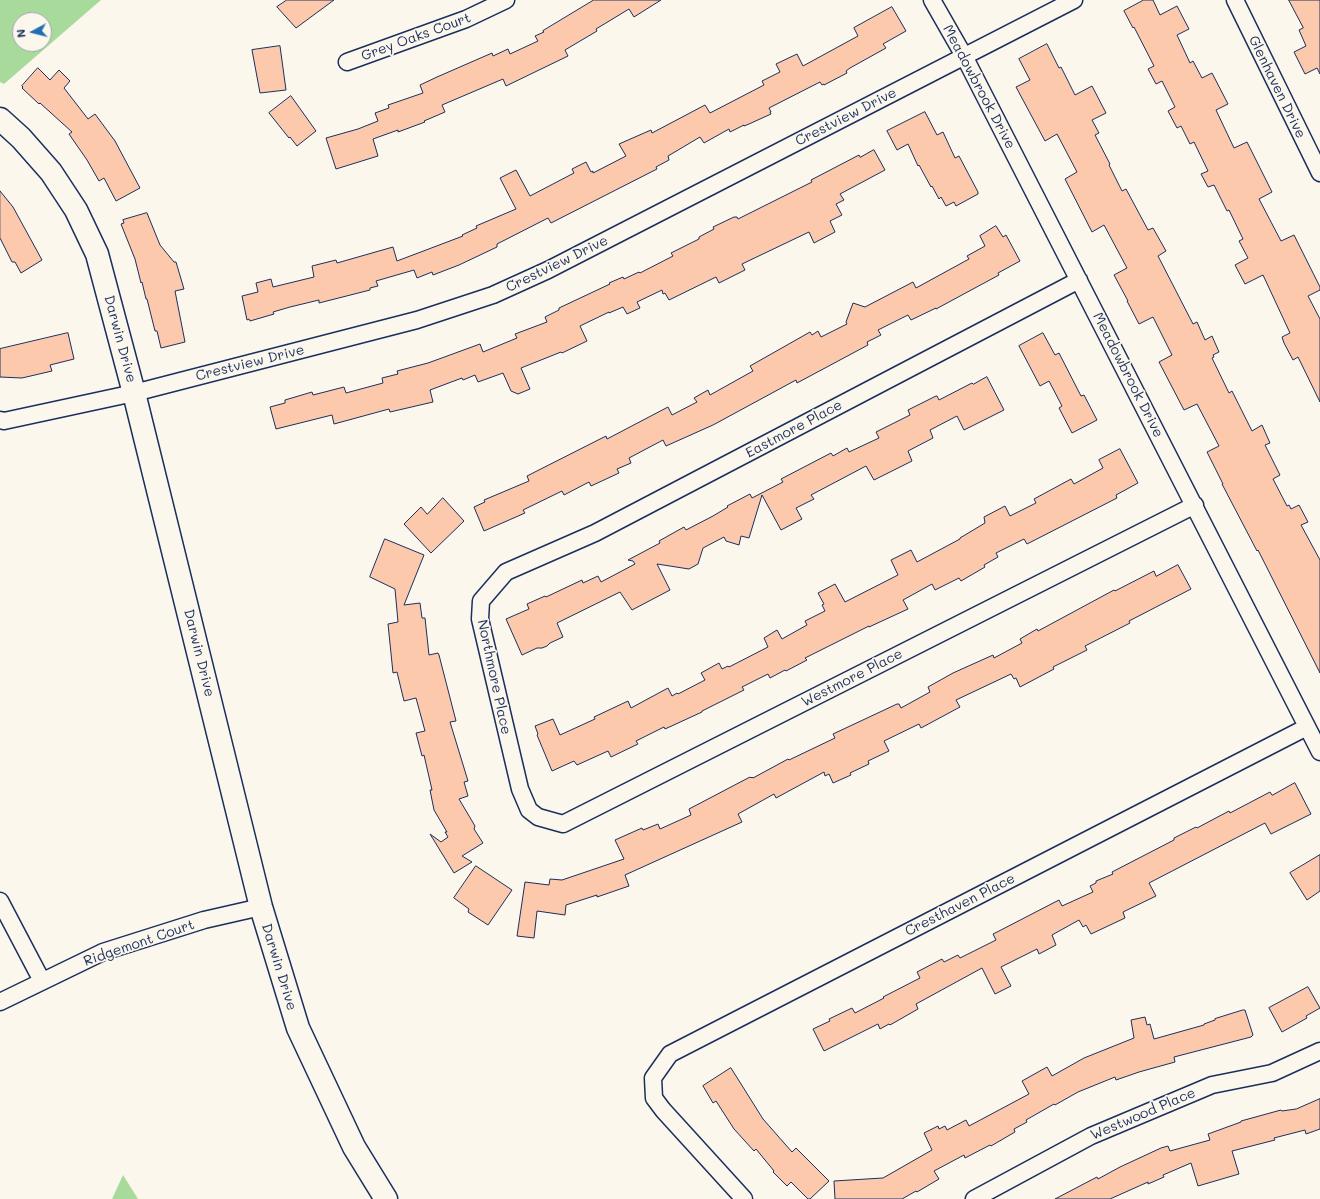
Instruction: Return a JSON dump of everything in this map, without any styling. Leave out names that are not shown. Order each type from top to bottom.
[{"type":"street","name":"Grey Oaks Court","points":[[347,62],[466,19],[506,0]]},
{"type":"street","name":"Meadowbrook Drive","points":[[932,0],[964,56],[1320,752]]},
{"type":"street","name":"Crestview Drive","points":[[0,420],[4,421],[134,393],[417,320],[493,295],[555,266],[1074,0]]},
{"type":"street","name":"Glenhaven Drive","points":[[1235,0],[1320,173]]},
{"type":"street","name":"Darwin Drive","points":[[0,119],[21,138],[51,172],[76,210],[97,254],[134,393],[261,907],[298,1028],[354,1147],[386,1199]]},
{"type":"street","name":"Eastmore Place","points":[[506,572],[602,530],[1079,280]]},
{"type":"street","name":"Westmore Place","points":[[520,789],[529,810],[538,817],[563,824],[1195,505]]},
{"type":"street","name":"Northmore Place","points":[[506,572],[481,601],[480,619],[520,789]]},
{"type":"street","name":"Cresthaven Place","points":[[744,1199],[663,1110],[654,1098],[653,1078],[670,1054],[1307,727]]},
{"type":"street","points":[[0,901],[42,981]]},
{"type":"street","name":"Ridgemont Court","points":[[0,1002],[104,952],[204,920],[261,907]]},
{"type":"street","name":"Westwood Place","points":[[974,1199],[1091,1136],[1212,1085],[1272,1073],[1320,1051]]},
{"type":"green space","points":[[0,0],[101,0],[52,42],[52,12],[12,12],[12,52],[41,52],[4,84],[0,82]]},
{"type":"green space","points":[[123,1175],[138,1199],[112,1199]]},
{"type":"building","points":[[287,0],[334,0],[296,28],[277,7]]},
{"type":"building","points":[[594,0],[661,0],[634,17],[629,9],[596,29],[597,31],[565,50],[568,56],[506,86],[503,79],[442,105],[445,112],[424,121],[425,122],[373,139],[378,156],[336,169],[326,138],[358,129],[378,121],[375,113],[389,108],[388,105],[423,93],[420,85],[437,77],[492,53],[493,56],[508,49],[510,54],[538,41],[535,36],[544,32],[543,31]]},
{"type":"building","points":[[1144,0],[1153,0],[1160,15],[1177,6],[1189,29],[1177,35],[1190,63],[1193,61],[1202,78],[1212,73],[1228,104],[1216,110],[1234,148],[1247,142],[1272,192],[1259,199],[1281,241],[1294,235],[1320,287],[1320,290],[1308,296],[1320,319],[1320,402],[1298,357],[1293,360],[1284,343],[1282,337],[1290,333],[1263,275],[1245,284],[1235,265],[1248,258],[1239,241],[1243,239],[1229,210],[1227,211],[1214,185],[1208,187],[1201,174],[1208,171],[1194,142],[1190,144],[1181,126],[1177,128],[1168,111],[1175,107],[1162,81],[1156,84],[1148,69],[1154,66],[1124,11]]},
{"type":"building","points":[[1289,0],[1320,0],[1320,74],[1317,68],[1305,74],[1294,52],[1306,46],[1299,30],[1303,28]]},
{"type":"building","points":[[892,7],[906,31],[883,44],[886,48],[850,68],[846,71],[847,73],[824,85],[820,82],[769,108],[771,114],[749,124],[730,132],[729,129],[704,143],[700,137],[668,156],[669,160],[656,167],[657,169],[551,223],[548,218],[497,244],[497,247],[459,265],[433,275],[432,272],[417,278],[414,270],[376,281],[378,286],[370,288],[370,290],[319,303],[319,300],[290,307],[273,312],[274,314],[250,321],[249,319],[247,320],[242,296],[258,292],[256,283],[271,279],[273,287],[314,277],[312,266],[336,260],[337,263],[393,247],[397,261],[463,236],[462,235],[477,228],[476,226],[516,209],[500,178],[516,170],[530,196],[574,173],[572,169],[586,162],[593,173],[626,156],[619,144],[651,130],[652,133],[705,105],[710,113],[764,85],[762,81],[780,72],[776,64],[797,54],[803,66],[858,36],[854,28]]},
{"type":"building","points":[[1047,44],[1059,68],[1061,67],[1075,95],[1092,86],[1106,113],[1092,120],[1099,133],[1095,135],[1110,164],[1109,165],[1122,191],[1126,189],[1148,230],[1153,228],[1166,251],[1158,256],[1193,324],[1197,322],[1205,340],[1212,336],[1219,352],[1213,355],[1214,357],[1212,358],[1229,393],[1232,391],[1252,431],[1262,425],[1270,443],[1265,445],[1280,475],[1273,479],[1287,506],[1289,505],[1291,509],[1299,505],[1308,522],[1301,525],[1320,560],[1320,673],[1258,550],[1257,551],[1222,484],[1207,452],[1219,446],[1197,404],[1184,410],[1159,362],[1172,355],[1153,317],[1139,324],[1114,275],[1127,268],[1104,225],[1092,232],[1065,179],[1077,172],[1057,134],[1045,141],[1016,87],[1030,80],[1019,59]]},
{"type":"building","points":[[280,46],[286,90],[260,93],[252,50]]},
{"type":"building","points":[[38,68],[50,80],[59,70],[70,81],[64,88],[88,119],[95,114],[115,141],[140,188],[116,201],[104,178],[99,181],[69,134],[72,132],[22,88],[22,86]]},
{"type":"building","points":[[291,96],[316,131],[297,146],[269,113]]},
{"type":"building","points":[[925,112],[937,135],[943,132],[955,158],[959,156],[978,192],[978,194],[956,206],[954,202],[946,206],[941,197],[939,199],[919,165],[918,166],[908,144],[897,150],[887,131]]},
{"type":"building","points":[[874,150],[885,170],[840,194],[844,200],[836,204],[842,215],[830,221],[835,232],[814,243],[809,232],[742,264],[745,270],[719,283],[716,277],[669,300],[665,293],[663,294],[662,290],[637,302],[640,308],[627,314],[623,307],[580,326],[587,341],[562,353],[561,352],[521,368],[530,389],[518,394],[511,391],[503,373],[478,382],[475,375],[463,380],[462,378],[430,390],[433,402],[390,412],[389,409],[334,424],[332,415],[276,429],[270,407],[285,403],[285,400],[312,392],[313,395],[344,387],[346,393],[383,383],[382,378],[398,374],[397,371],[428,363],[480,344],[483,352],[517,338],[515,334],[547,322],[545,317],[559,310],[559,308],[610,284],[609,283],[623,277],[624,279],[639,272],[640,273],[673,256],[671,253],[699,239],[699,237],[714,229],[713,227],[734,217],[737,217],[738,219],[812,182],[811,180],[859,155],[860,157]]},
{"type":"building","points":[[0,191],[13,207],[42,260],[21,273],[15,262],[12,262],[0,238]]},
{"type":"building","points":[[147,213],[160,245],[174,262],[176,262],[184,289],[175,291],[185,342],[161,348],[135,259],[121,224],[124,223],[123,220]]},
{"type":"building","points":[[996,226],[1003,237],[1006,235],[1020,261],[998,273],[999,275],[936,309],[911,320],[908,315],[878,330],[881,335],[867,342],[868,345],[797,383],[796,380],[713,425],[666,446],[663,440],[629,458],[631,463],[617,469],[619,473],[591,486],[589,482],[564,495],[562,491],[523,510],[525,513],[484,531],[474,507],[485,502],[484,500],[529,481],[527,476],[606,436],[607,439],[668,407],[672,415],[697,402],[694,398],[708,390],[710,395],[753,371],[750,366],[810,332],[812,335],[818,331],[821,337],[847,324],[846,322],[853,303],[865,307],[913,282],[916,288],[969,259],[967,256],[985,246],[980,236]]},
{"type":"building","points":[[68,333],[74,359],[50,365],[52,371],[22,378],[0,377],[0,349]]},
{"type":"building","points":[[1043,333],[1055,355],[1059,353],[1081,396],[1084,395],[1097,420],[1072,433],[1059,408],[1062,406],[1049,381],[1040,386],[1019,346]]},
{"type":"building","points":[[987,377],[1004,410],[964,430],[957,416],[930,430],[933,438],[908,451],[912,461],[874,480],[866,466],[811,495],[814,499],[796,508],[802,519],[781,530],[762,495],[749,538],[741,536],[739,545],[726,541],[724,537],[703,548],[698,564],[689,569],[657,564],[670,590],[632,610],[620,592],[557,623],[563,637],[547,646],[537,648],[522,655],[506,619],[529,609],[527,604],[582,580],[583,583],[598,576],[601,582],[635,564],[633,561],[628,560],[660,543],[659,541],[684,527],[686,530],[750,494],[752,498],[783,482],[781,479],[831,453],[833,456],[847,448],[849,452],[879,438],[876,432],[910,415],[908,410],[936,396],[939,400]]},
{"type":"building","points":[[1120,449],[1138,483],[1116,495],[1117,498],[1027,544],[1024,539],[996,553],[998,557],[984,565],[985,567],[961,581],[959,578],[935,590],[932,584],[903,600],[908,609],[869,626],[805,658],[807,660],[786,671],[785,670],[770,678],[768,674],[742,687],[744,690],[702,712],[665,729],[664,727],[636,741],[638,744],[611,757],[608,751],[577,765],[574,761],[552,771],[537,735],[535,726],[553,719],[560,735],[595,719],[594,717],[628,701],[631,708],[668,688],[672,696],[677,693],[678,694],[705,680],[701,673],[719,663],[722,669],[728,666],[729,667],[768,647],[764,638],[777,630],[782,639],[807,625],[805,621],[825,611],[822,605],[824,604],[818,593],[835,584],[845,602],[898,575],[891,560],[911,550],[917,562],[960,539],[985,523],[984,517],[1005,506],[1010,516],[1036,503],[1034,499],[1071,479],[1074,484],[1103,468],[1099,460]]},
{"type":"building","points":[[443,498],[464,521],[431,553],[404,524],[421,507],[427,514]]},
{"type":"building","points":[[385,539],[424,555],[404,605],[420,603],[422,618],[425,618],[429,655],[438,653],[439,655],[456,721],[450,722],[468,781],[464,782],[468,796],[459,799],[483,843],[462,856],[472,862],[454,873],[430,834],[441,842],[448,837],[445,832],[447,832],[434,810],[430,790],[432,790],[424,755],[422,756],[416,733],[425,731],[416,698],[404,701],[397,672],[393,673],[388,624],[398,622],[395,589],[370,577]]},
{"type":"building","points":[[1178,565],[1191,589],[1085,646],[1087,650],[1053,667],[1054,669],[1020,687],[1016,678],[1014,679],[1011,674],[956,700],[960,707],[921,728],[919,724],[884,741],[889,751],[868,761],[869,764],[850,773],[851,775],[833,783],[829,774],[825,776],[824,772],[776,798],[774,794],[738,814],[742,822],[625,875],[629,886],[597,897],[597,895],[566,905],[565,915],[537,911],[534,938],[517,936],[525,882],[549,885],[550,879],[562,880],[624,859],[615,840],[642,828],[643,830],[658,824],[660,829],[691,815],[689,809],[750,777],[753,778],[788,759],[789,760],[835,738],[833,734],[897,704],[899,704],[901,708],[930,692],[928,687],[953,673],[993,655],[994,658],[1022,643],[1020,639],[1037,629],[1038,631],[1114,590],[1115,591],[1154,571],[1156,576]]},
{"type":"building","points":[[1295,783],[1311,814],[1271,834],[1265,823],[1149,883],[1156,896],[1123,912],[1125,918],[1091,934],[1086,925],[1083,927],[1079,920],[1052,935],[1056,945],[1039,954],[1037,949],[1001,967],[1011,986],[995,994],[982,968],[916,1004],[918,1009],[890,1025],[889,1024],[880,1029],[878,1024],[824,1051],[813,1029],[830,1021],[829,1019],[852,1008],[855,1013],[920,978],[917,972],[942,959],[944,962],[958,955],[960,958],[996,940],[993,934],[1059,900],[1062,906],[1093,892],[1090,886],[1096,883],[1096,881],[1113,874],[1112,872],[1174,840],[1174,838],[1229,811],[1230,813],[1270,792],[1272,795]]},
{"type":"building","points":[[1320,855],[1320,891],[1307,900],[1290,873]]},
{"type":"building","points":[[476,866],[512,890],[488,925],[468,912],[469,909],[454,898]]},
{"type":"building","points":[[1308,987],[1320,1008],[1306,1016],[1307,1018],[1282,1032],[1269,1008]]},
{"type":"building","points":[[1245,1010],[1253,1035],[1251,1037],[1174,1057],[1175,1062],[1116,1080],[1115,1077],[1078,1092],[1026,1120],[1027,1122],[1014,1129],[1015,1132],[991,1146],[990,1145],[965,1158],[964,1155],[934,1171],[939,1179],[902,1199],[835,1199],[834,1181],[883,1178],[932,1150],[924,1133],[938,1126],[939,1129],[945,1126],[947,1130],[966,1120],[969,1126],[1029,1094],[1022,1081],[1047,1067],[1052,1076],[1084,1058],[1134,1038],[1131,1020],[1145,1017],[1147,1025],[1150,1024],[1154,1039],[1204,1025],[1215,1019]]},
{"type":"building","points":[[731,1068],[763,1119],[792,1152],[796,1148],[829,1181],[810,1199],[808,1199],[791,1182],[787,1186],[773,1172],[774,1171],[756,1149],[754,1151],[734,1129],[716,1101],[713,1103],[703,1086]]},
{"type":"building","points":[[1320,1099],[1320,1129],[1306,1134],[1305,1130],[1274,1138],[1275,1140],[1232,1151],[1239,1174],[1198,1186],[1191,1163],[1163,1175],[1164,1177],[1148,1184],[1148,1182],[1110,1199],[1055,1199],[1097,1177],[1098,1179],[1161,1148],[1168,1146],[1170,1151],[1210,1140],[1208,1134],[1241,1121],[1281,1110],[1296,1109]]}]
